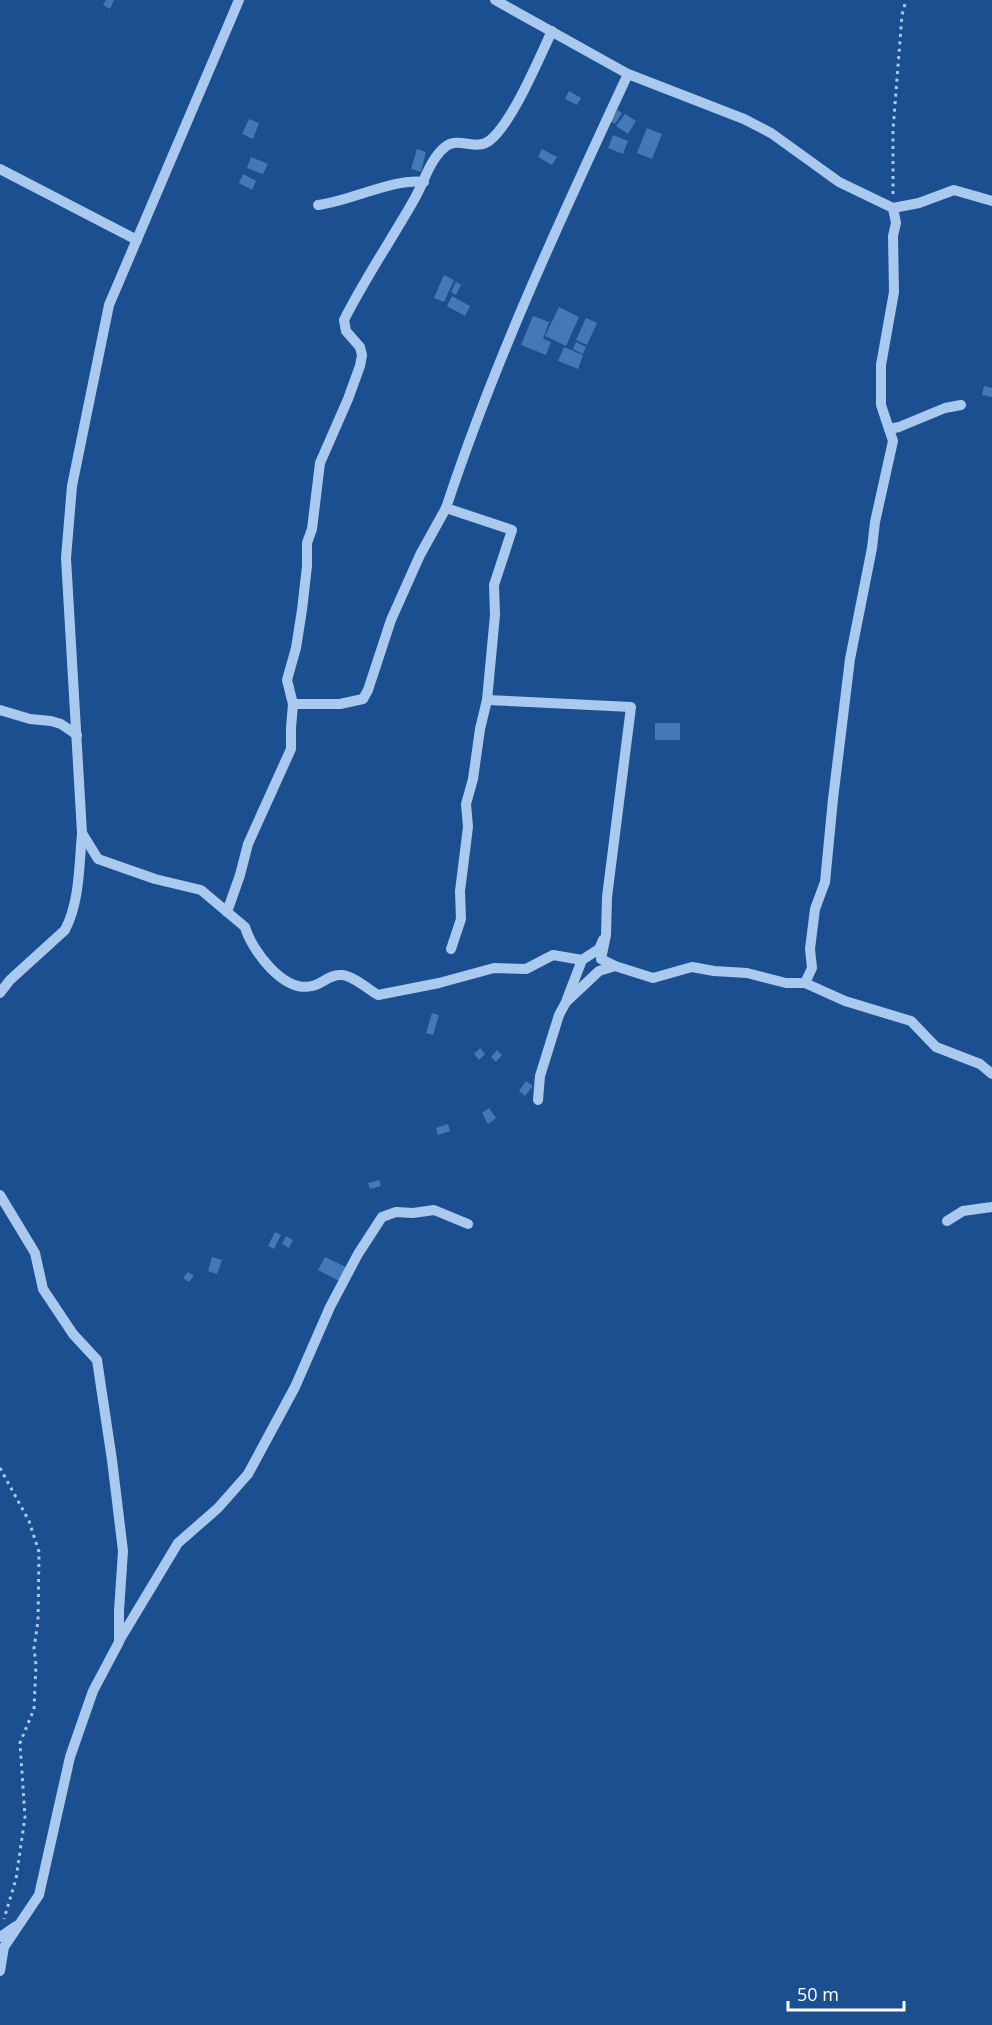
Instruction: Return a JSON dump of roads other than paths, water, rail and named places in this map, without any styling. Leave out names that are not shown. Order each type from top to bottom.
[{"type":"street","points":[[0,993],[10,980],[65,930],[71,919],[77,891],[82,833],[66,558],[72,486],[109,305],[239,0]]},
{"type":"street","points":[[495,0],[628,74],[744,119],[771,133],[838,182],[893,208],[919,203],[954,190],[992,201]]},
{"type":"street","points":[[228,912],[248,844],[291,748],[293,704],[287,680],[296,648],[302,610],[307,543],[312,529],[320,463],[348,399],[362,355],[360,347],[346,331],[344,320],[434,161],[445,147],[459,143],[483,144],[488,142],[500,129],[521,95],[552,31]]},
{"type":"street","points":[[293,704],[340,704],[363,699],[368,690],[391,620],[420,555],[446,508],[469,438],[547,250],[628,74]]},
{"type":"street","points":[[0,169],[137,240]]},
{"type":"street","points":[[318,205],[336,203],[404,181],[424,182]]},
{"type":"street","points":[[805,984],[812,968],[810,949],[815,909],[825,882],[850,659],[875,522],[893,441],[881,405],[881,365],[894,292],[893,236],[896,224],[893,208]]},
{"type":"street","points":[[889,429],[899,428],[945,408],[961,405]]},
{"type":"street","points":[[446,508],[512,530],[494,585],[495,615],[487,700],[480,729],[473,779],[466,804],[468,827],[460,891],[461,919],[457,937],[451,949]]},
{"type":"street","points":[[487,700],[631,707],[608,897],[606,935],[601,959],[653,978],[692,967],[747,973],[786,983],[805,984],[845,1001],[911,1021],[936,1047],[980,1064],[992,1074]]},
{"type":"street","points":[[0,710],[61,724],[77,735]]},
{"type":"street","points":[[82,833],[98,859],[155,879],[201,890],[245,927],[247,935],[277,976],[296,987],[313,986],[333,975],[345,975],[378,995],[440,983],[494,968],[526,969],[553,955],[582,960]]},
{"type":"street","points":[[538,1100],[540,1076],[559,1015],[582,960],[599,949],[606,935]]},
{"type":"street","points":[[566,1002],[599,971],[615,966]]},
{"type":"street","points":[[0,1195],[35,1253],[44,1289],[73,1334],[97,1360],[123,1551],[118,1611],[119,1642]]},
{"type":"street","points":[[947,1221],[963,1210],[992,1207]]},
{"type":"street","points":[[0,1971],[4,1947],[39,1895],[70,1757],[93,1691],[119,1642],[178,1543],[218,1508],[248,1474],[296,1388],[330,1307],[358,1254],[382,1217],[396,1212],[413,1213],[434,1210],[468,1224]]},
{"type":"street","points":[[0,1937],[22,1922]]}]
